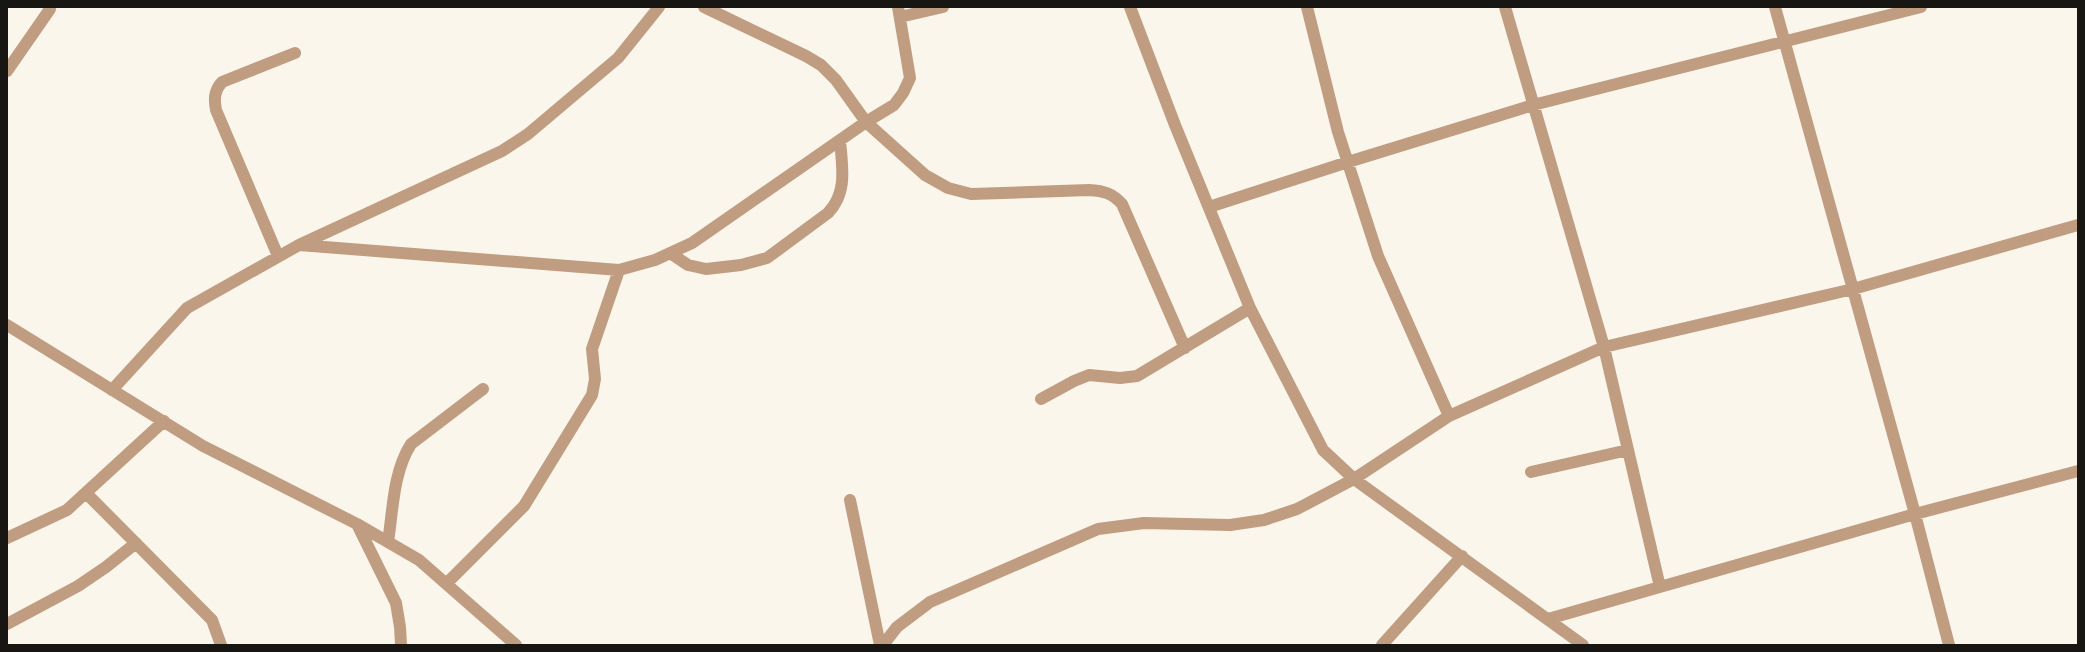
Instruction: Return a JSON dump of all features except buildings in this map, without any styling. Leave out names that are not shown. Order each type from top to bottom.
[{"type":"street","points":[[112,390],[187,308],[299,245],[502,151],[528,134],[618,58],[659,7]]},
{"type":"street","points":[[704,7],[806,56],[821,66],[836,80],[866,122],[925,175],[948,188],[971,194],[1089,190],[1102,191],[1114,195],[1122,204],[1185,348]]},
{"type":"street","points":[[299,245],[619,270],[655,260],[692,243],[866,122],[894,105],[910,78],[899,12],[943,7]]},
{"type":"street","points":[[1130,7],[1250,308],[1323,450],[1354,479],[1548,618],[1583,645]]},
{"type":"street","points":[[1307,7],[1338,132],[1378,256],[1449,416]]},
{"type":"street","points":[[1505,7],[1604,347],[1660,587]]},
{"type":"street","points":[[1775,7],[1915,514],[1949,645]]},
{"type":"street","points":[[1209,207],[1348,162],[1533,106],[1921,7]]},
{"type":"street","points":[[7,71],[50,9]]},
{"type":"street","points":[[278,256],[216,110],[215,100],[216,89],[222,82],[295,53]]},
{"type":"street","points":[[670,253],[688,265],[706,270],[721,269],[767,258],[828,213],[836,204],[842,191],[843,172],[840,140]]},
{"type":"street","points":[[884,645],[897,627],[930,602],[1098,529],[1144,523],[1230,525],[1264,520],[1297,509],[1354,479],[1449,416],[1604,347],[1853,289],[2078,225]]},
{"type":"street","points":[[447,584],[524,506],[592,395],[595,379],[592,349],[619,270]]},
{"type":"street","points":[[1041,399],[1074,381],[1089,375],[1120,378],[1137,376],[1250,308]]},
{"type":"street","points":[[7,325],[203,446],[357,524],[419,560],[516,645]]},
{"type":"street","points":[[388,542],[399,467],[404,454],[411,444],[483,389]]},
{"type":"street","points":[[7,538],[67,510],[164,421]]},
{"type":"street","points":[[1532,472],[1628,450]]},
{"type":"street","points":[[1548,618],[1915,514],[2078,471]]},
{"type":"street","points":[[86,493],[212,620],[221,645]]},
{"type":"street","points":[[850,500],[880,645]]},
{"type":"street","points":[[357,524],[396,603],[401,645]]},
{"type":"street","points":[[7,624],[78,586],[106,567],[136,543]]},
{"type":"street","points":[[1382,645],[1462,556]]}]
